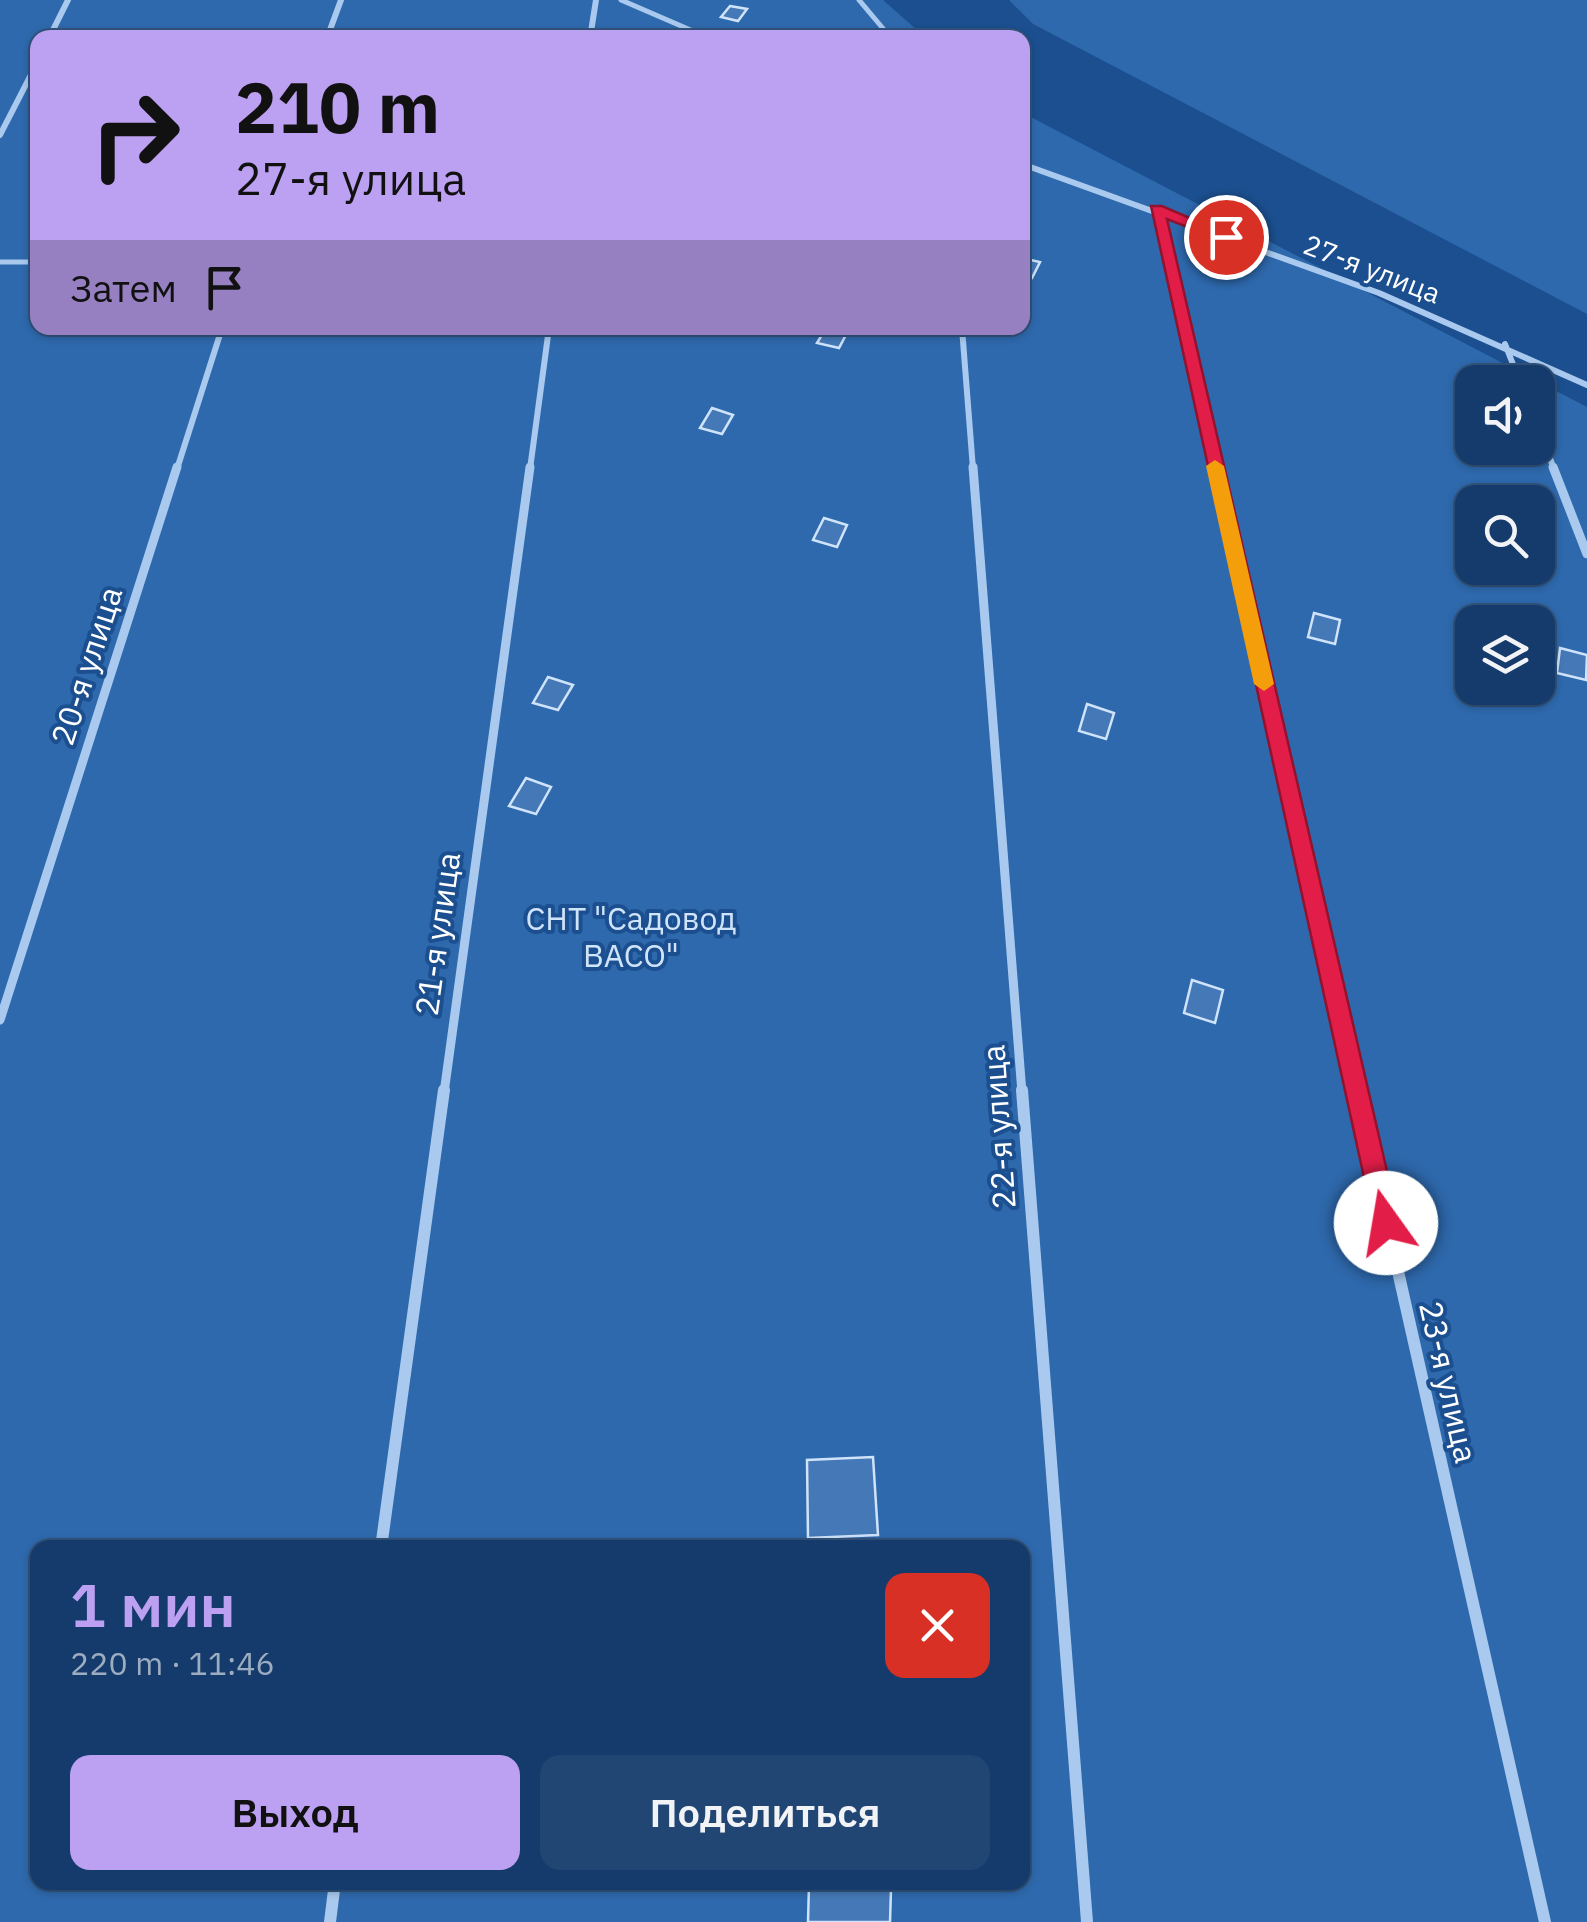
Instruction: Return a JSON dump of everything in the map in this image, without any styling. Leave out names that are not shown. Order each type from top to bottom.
[{"type":"street","points":[[53,30],[68,0]]},
{"type":"street","points":[[330,30],[341,0]]},
{"type":"street","points":[[591,30],[596,0]]},
{"type":"street","points":[[0,135],[30,76]]},
{"type":"street","name":"27-я улица","points":[[1030,167],[1157,210],[1505,344],[1587,385]]},
{"type":"street","name":"23-я улица","points":[[1157,210],[1545,1922]]},
{"type":"street","name":"20-я улица","points":[[0,1020],[220,335]]},
{"type":"street","name":"21-я улица","points":[[382,1540],[548,335]]},
{"type":"street","name":"22-я улица","points":[[963,335],[1087,1922]]},
{"type":"street","points":[[1505,344],[1513,365]]},
{"type":"street","points":[[1553,465],[1587,554]]},
{"type":"street","points":[[330,1922],[334,1890]]},
{"type":"lane","points":[[621,0],[690,30]]},
{"type":"lane","points":[[859,0],[884,30]]},
{"type":"lane","points":[[0,262],[30,262]]},
{"type":"green space","name":"СНТ \"Садовод ВАСО\"","points":[[0,0],[883,0],[917,30],[30,30],[30,335],[1030,335],[1030,117],[1506,365],[1455,365],[1455,465],[1555,465],[1555,390],[1587,407],[1587,1922],[0,1922]]},
{"type":"green space","points":[[1009,0],[1587,0],[1587,314],[1033,24]]},
{"type":"building","points":[[730,6],[747,9],[738,21],[721,17]]},
{"type":"building","points":[[1030,260],[1040,262],[1030,278]]},
{"type":"building","points":[[822,335],[846,335],[839,348],[817,343]]},
{"type":"building","points":[[712,408],[733,415],[722,434],[700,428]]},
{"type":"building","points":[[824,518],[847,525],[837,547],[813,540]]},
{"type":"building","points":[[1314,613],[1340,620],[1335,644],[1308,637]]},
{"type":"building","points":[[1560,648],[1587,655],[1586,680],[1557,673]]},
{"type":"building","points":[[548,677],[573,685],[558,710],[533,703]]},
{"type":"building","points":[[1087,704],[1114,713],[1106,739],[1079,731]]},
{"type":"building","points":[[526,778],[551,787],[536,814],[509,806]]},
{"type":"building","points":[[1192,980],[1223,990],[1215,1023],[1184,1013]]},
{"type":"building","points":[[873,1457],[878,1535],[808,1538],[807,1460]]},
{"type":"building","points":[[809,1890],[891,1890],[890,1922],[808,1922]]},
{"type":"slow traffic","points":[[1215,466],[1264,684]]},
{"type":"route","points":[[1226,237],[1157,210],[1386,1223]]}]
